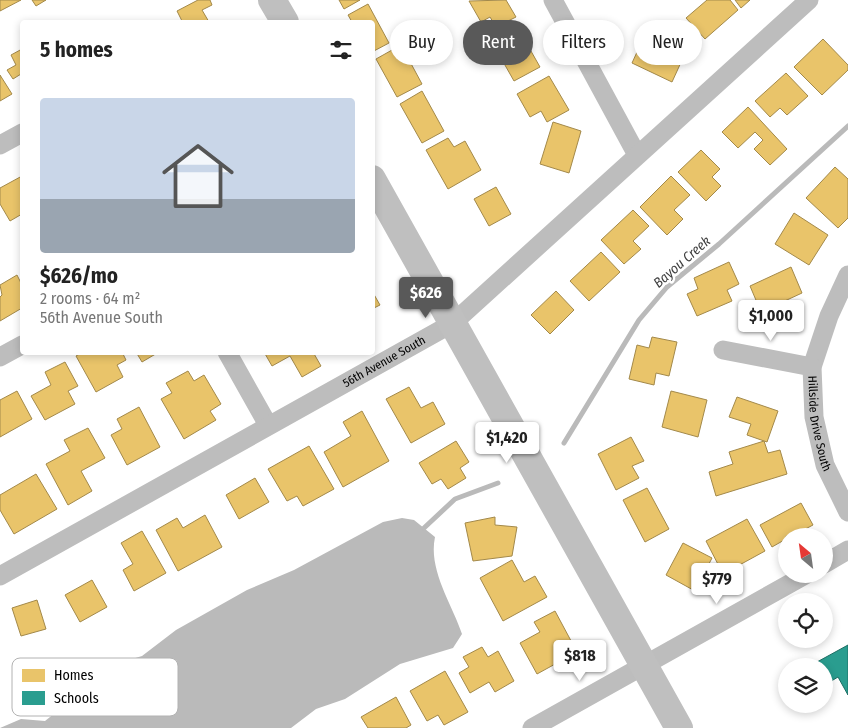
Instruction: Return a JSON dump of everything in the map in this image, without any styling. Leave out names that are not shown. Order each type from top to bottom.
[{"type":"street","points":[[272,0],[284,20]]},
{"type":"street","points":[[553,0],[637,155]]},
{"type":"street","name":"56th Avenue South","points":[[0,576],[268,424],[453,323],[809,0]]},
{"type":"street","points":[[0,145],[20,133]]},
{"type":"street","points":[[375,184],[679,728]]},
{"type":"street","name":"Hillside Drive South","points":[[848,275],[829,316],[812,367],[814,417],[825,465],[848,512]]},
{"type":"street","points":[[0,357],[20,346]]},
{"type":"street","points":[[723,350],[812,367]]},
{"type":"street","points":[[229,355],[268,424]]},
{"type":"street","points":[[833,559],[848,550]]},
{"type":"street","points":[[532,728],[791,583]]},
{"type":"shaded area","points":[[402,518],[414,520],[435,537],[435,562],[438,574],[462,634],[453,648],[400,664],[345,699],[316,709],[291,728],[0,728],[21,719],[45,721],[51,716],[178,716],[178,658],[135,658],[142,656],[176,630],[247,590],[294,570],[383,522]]},
{"type":"building: Homes","points":[[0,0],[21,0],[0,11]]},
{"type":"building: Homes","points":[[32,0],[46,0],[36,6]]},
{"type":"building: Homes","points":[[198,0],[210,0],[212,5],[202,10],[208,20],[182,20],[177,11]]},
{"type":"building: Homes","points":[[339,0],[360,0],[344,9]]},
{"type":"building: Homes","points":[[506,0],[516,17],[510,20],[492,20],[490,17],[480,20],[469,1]]},
{"type":"building: Homes","points":[[707,0],[730,0],[738,10],[705,39],[702,36],[702,20],[688,20],[686,18]]},
{"type":"building: Homes","points":[[735,0],[750,0],[741,8]]},
{"type":"building: Homes","points":[[368,4],[389,43],[375,50],[375,20],[351,20],[348,15]]},
{"type":"building: Homes","points":[[823,39],[848,65],[848,70],[822,95],[794,67]]},
{"type":"building: Homes","points":[[20,50],[20,75],[13,79],[7,70],[16,65],[11,55]]},
{"type":"building: Homes","points":[[390,51],[390,65],[412,65],[422,84],[397,97],[376,59]]},
{"type":"building: Homes","points":[[533,55],[540,67],[514,81],[505,65],[533,65]]},
{"type":"building: Homes","points":[[636,65],[680,65],[672,82]]},
{"type":"building: Homes","points":[[786,73],[808,96],[787,115],[780,108],[770,117],[755,101]]},
{"type":"building: Homes","points":[[0,75],[12,94],[0,101]]},
{"type":"building: Homes","points":[[549,76],[569,110],[547,122],[541,111],[530,117],[517,94]]},
{"type":"building: Homes","points":[[422,91],[444,131],[422,143],[400,104]]},
{"type":"building: Homes","points":[[748,107],[787,149],[770,165],[754,149],[763,140],[755,132],[738,148],[722,132]]},
{"type":"building: Homes","points":[[553,122],[581,131],[569,173],[540,164]]},
{"type":"building: Homes","points":[[448,138],[454,147],[465,141],[481,170],[448,189],[426,150]]},
{"type":"building: Homes","points":[[701,150],[720,169],[712,177],[721,186],[706,201],[678,172]]},
{"type":"building: Homes","points":[[835,167],[848,179],[848,218],[838,228],[806,198]]},
{"type":"building: Homes","points":[[671,176],[690,195],[674,210],[683,219],[667,235],[640,207]]},
{"type":"building: Homes","points":[[20,177],[20,215],[10,221],[0,204],[0,188]]},
{"type":"building: Homes","points":[[496,187],[511,214],[489,226],[474,199]]},
{"type":"building: Homes","points":[[633,210],[649,226],[633,241],[641,249],[624,264],[601,240]]},
{"type":"building: Homes","points":[[794,213],[828,235],[809,265],[775,244]]},
{"type":"building: Homes","points":[[601,252],[620,272],[589,301],[570,281]]},
{"type":"building: Homes","points":[[729,262],[739,284],[727,290],[732,301],[697,316],[687,294],[698,289],[694,278]]},
{"type":"building: Homes","points":[[791,267],[802,293],[761,312],[750,286]]},
{"type":"building: Homes","points":[[17,275],[20,281],[20,309],[0,321],[0,297],[2,295],[0,285]]},
{"type":"building: Homes","points":[[556,291],[574,310],[550,334],[531,315]]},
{"type":"building: Homes","points":[[375,296],[380,305],[375,308]]},
{"type":"building: Homes","points":[[652,337],[677,342],[669,376],[656,373],[654,385],[629,379],[637,345],[649,348]]},
{"type":"building: Homes","points":[[124,355],[126,360],[117,365],[123,377],[96,392],[76,356]]},
{"type":"building: Homes","points":[[138,355],[154,355],[142,362]]},
{"type":"building: Homes","points":[[266,355],[315,355],[321,366],[302,377],[290,356],[272,366]]},
{"type":"building: Homes","points":[[65,362],[78,386],[68,391],[75,404],[45,420],[31,396],[51,385],[45,372]]},
{"type":"building: Homes","points":[[188,371],[194,381],[204,375],[221,404],[210,411],[216,420],[184,439],[161,399],[172,393],[166,383]]},
{"type":"building: Homes","points":[[409,387],[421,408],[433,402],[445,424],[411,443],[386,399]]},
{"type":"building: Homes","points":[[17,391],[32,419],[0,437],[0,400]]},
{"type":"building: Homes","points":[[671,391],[707,400],[698,437],[662,427]]},
{"type":"building: Homes","points":[[737,397],[778,411],[767,442],[747,435],[751,424],[729,417]]},
{"type":"building: Homes","points":[[139,407],[160,447],[127,465],[111,435],[122,429],[117,419]]},
{"type":"building: Homes","points":[[362,411],[389,461],[343,487],[324,452],[351,436],[343,422]]},
{"type":"building: Homes","points":[[88,428],[105,458],[81,471],[92,491],[68,505],[46,464],[70,451],[64,440]]},
{"type":"building: Homes","points":[[631,437],[644,461],[632,466],[639,478],[616,490],[598,454]]},
{"type":"building: Homes","points":[[456,441],[469,462],[460,468],[466,478],[448,489],[441,479],[432,484],[419,463]]},
{"type":"building: Homes","points":[[764,441],[768,453],[780,450],[787,474],[716,496],[709,472],[733,464],[729,452]]},
{"type":"building: Homes","points":[[309,446],[334,489],[303,506],[297,496],[287,501],[268,469]]},
{"type":"building: Homes","points":[[36,474],[57,509],[14,534],[0,510],[0,495]]},
{"type":"building: Homes","points":[[255,478],[269,502],[239,519],[226,495]]},
{"type":"building: Homes","points":[[647,488],[669,529],[645,542],[623,500]]},
{"type":"building: Homes","points":[[801,503],[813,525],[807,528],[778,528],[778,544],[772,547],[760,525]]},
{"type":"building: Homes","points":[[205,515],[222,547],[178,571],[156,530],[177,518],[183,528]]},
{"type":"building: Homes","points":[[495,517],[495,525],[517,527],[512,556],[473,561],[465,523]]},
{"type":"building: Homes","points":[[747,519],[765,551],[723,574],[706,541]]},
{"type":"building: Homes","points":[[142,531],[166,573],[134,591],[123,570],[133,564],[121,543]]},
{"type":"building: Homes","points":[[683,543],[712,558],[695,591],[666,575]]},
{"type":"building: Homes","points":[[512,560],[524,582],[535,576],[547,597],[503,621],[480,578]]},
{"type":"building: Homes","points":[[92,580],[107,607],[80,622],[65,595]]},
{"type":"building: Homes","points":[[37,600],[46,629],[21,636],[12,608]]},
{"type":"building: Homes","points":[[555,611],[577,652],[537,674],[520,643],[540,632],[534,622]]},
{"type":"building: Homes","points":[[482,647],[488,657],[498,651],[514,681],[495,692],[489,682],[470,693],[459,673],[469,667],[463,657]]},
{"type":"building: Homes","points":[[445,671],[468,712],[444,725],[438,715],[427,721],[410,691]]},
{"type":"building: Homes","points":[[396,697],[411,725],[406,728],[368,728],[361,717]]},
{"type":"building: Schools","points":[[848,645],[848,695],[838,677],[833,680],[833,658],[824,658]]},
{"type":"waterway","name":"Bayou Creek","points":[[564,443],[639,320],[667,287],[719,244],[848,126]]},
{"type":"waterway","name":"Bayou Creek","points":[[424,528],[455,499],[498,483]]}]
